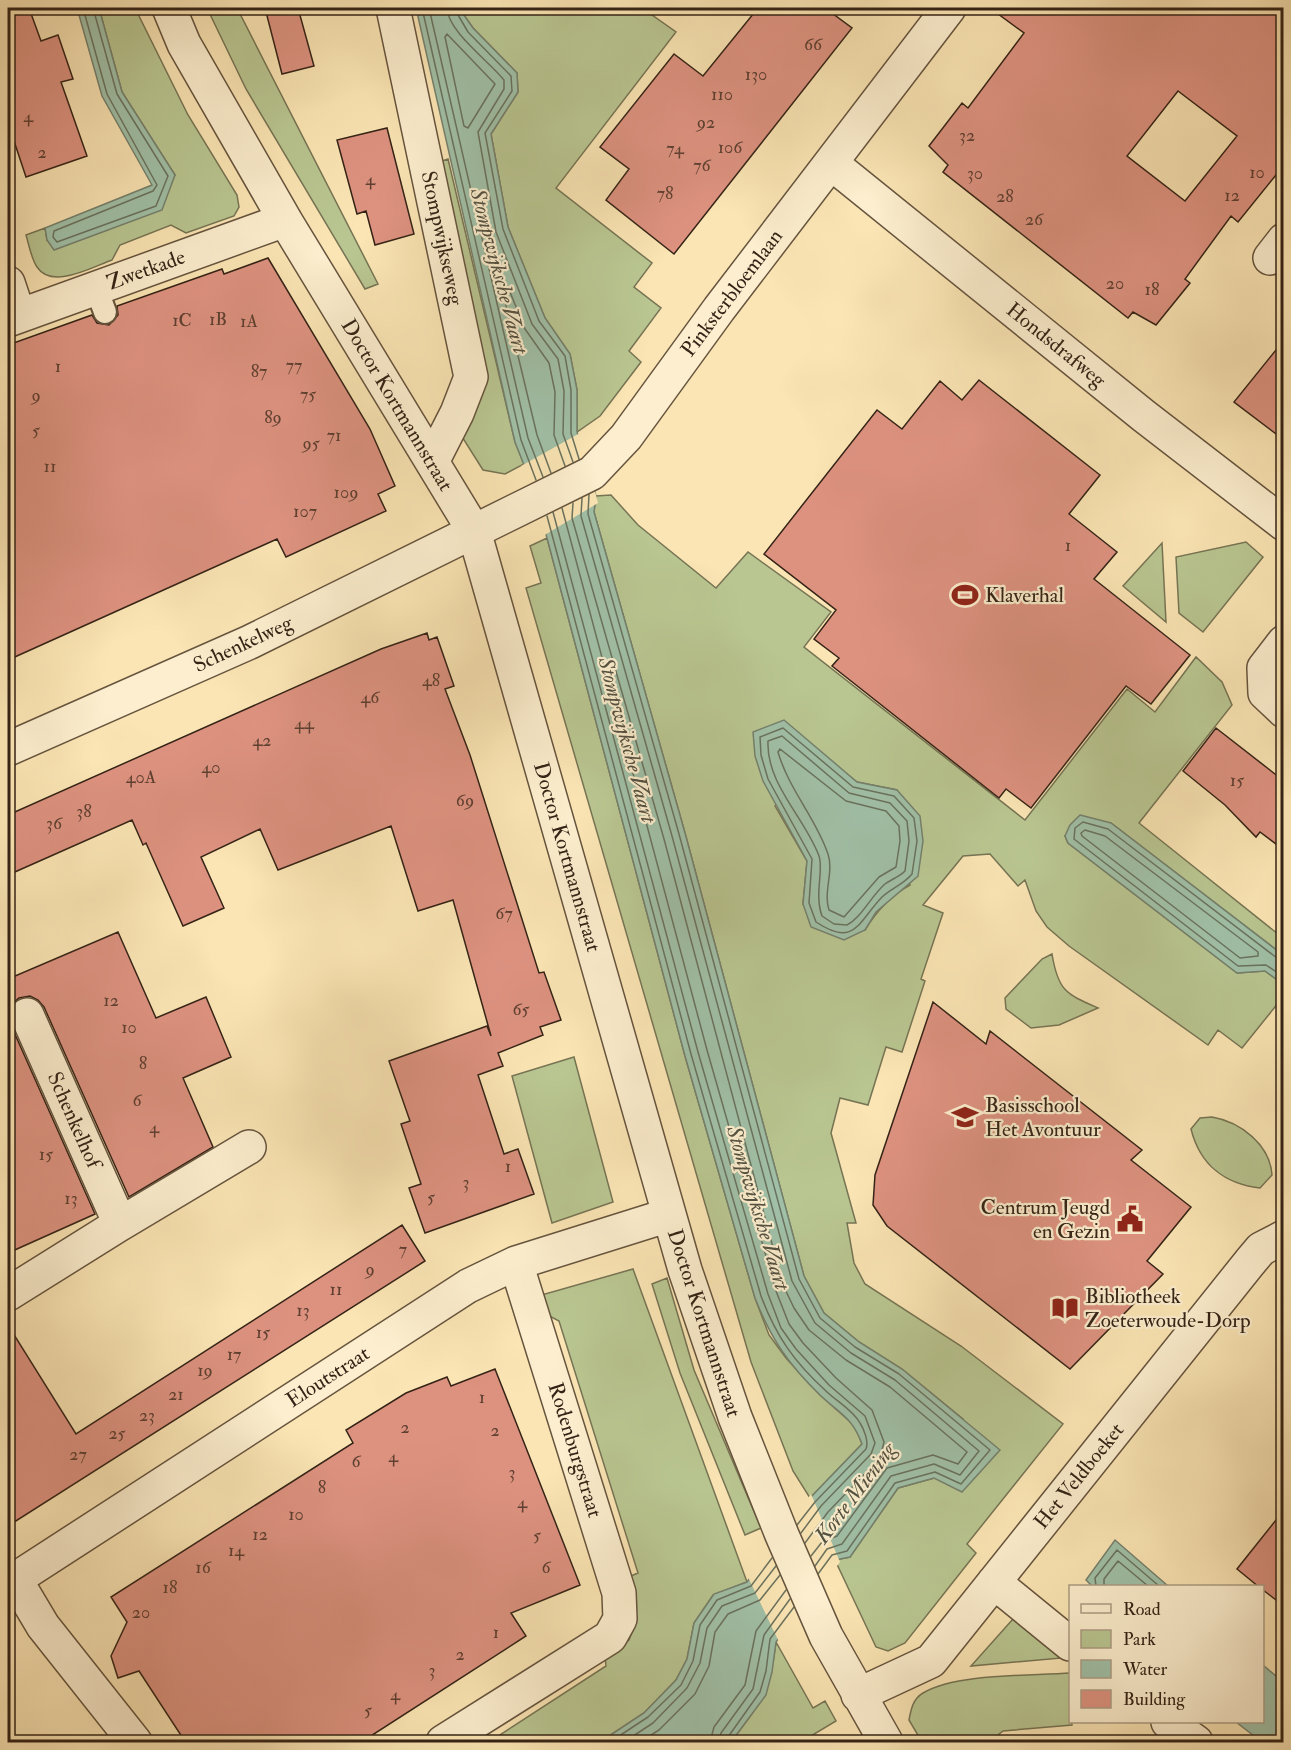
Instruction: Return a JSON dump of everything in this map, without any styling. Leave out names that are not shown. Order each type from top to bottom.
[{"type":"street","name":"Doctor Kortmannstraat","points":[[169,8],[184,44],[285,220],[474,531],[684,1270],[735,1417],[782,1535],[815,1612],[886,1743]]},
{"type":"street","name":"Stompwijkseweg","points":[[393,8],[471,377],[457,413],[432,462]]},
{"type":"street","name":"Pinksterbloemlaan","points":[[474,531],[592,473],[626,437],[719,309],[949,8]]},
{"type":"street","name":"Hondsdrafweg","points":[[831,163],[1143,416],[1284,524]]},
{"type":"street","name":"Zwetkade","points":[[13,318],[101,300],[285,220]]},
{"type":"street","points":[[8,283],[13,318]]},
{"type":"street","name":"Schenkelweg","points":[[8,749],[250,642],[474,531]]},
{"type":"street","points":[[1284,642],[1264,668],[1265,693],[1284,711]]},
{"type":"street","name":"Schenkelhof","points":[[27,1015],[120,1224]]},
{"type":"street","points":[[8,1294],[249,1147]]},
{"type":"street","name":"Eloutstraat","points":[[11,1582],[459,1292],[516,1263],[669,1215]]},
{"type":"street","name":"Het Veldboeket","points":[[858,1695],[931,1661],[1250,1262],[1261,1249],[1284,1237]]},
{"type":"street","name":"Rodenburgstraat","points":[[443,1743],[610,1637],[620,1619],[620,1593],[516,1263]]},
{"type":"street","points":[[11,1582],[135,1743]]},
{"type":"street","points":[[994,1582],[1069,1642]]},
{"type":"street","points":[[1169,1723],[1196,1743]]},
{"type":"green space","points":[[99,8],[135,8],[188,115],[237,195],[239,207],[234,216],[186,233],[171,225],[120,245],[112,260],[73,275],[52,277],[44,274],[37,267],[26,235],[45,228],[47,240],[175,175],[122,92]]},
{"type":"green space","points":[[207,8],[237,8],[378,284],[365,289],[246,89]]},
{"type":"green space","points":[[459,8],[642,8],[676,32],[556,188],[652,263],[634,287],[661,308],[629,351],[641,362],[600,416],[577,432],[577,390],[570,354],[545,318],[508,227],[491,134],[518,92],[517,73],[473,28]]},
{"type":"green space","points":[[448,159],[515,442],[524,464],[505,474],[483,470],[459,432],[486,383],[439,162]]},
{"type":"green space","points":[[611,495],[638,525],[716,588],[748,552],[831,612],[804,647],[1025,820],[1127,689],[1155,712],[1196,657],[1222,682],[1232,705],[1139,823],[1283,938],[1283,955],[1111,823],[1065,836],[1068,843],[1237,973],[1265,971],[1283,984],[1283,997],[1242,1048],[1218,1030],[1208,1045],[1069,946],[1047,927],[1036,911],[1025,880],[1018,886],[990,854],[963,856],[923,905],[943,913],[921,979],[925,981],[902,1052],[886,1047],[868,1105],[840,1098],[831,1133],[856,1223],[847,1223],[854,1263],[865,1284],[961,1346],[1063,1424],[967,1544],[976,1553],[905,1643],[888,1651],[876,1647],[835,1560],[850,1557],[898,1488],[934,1478],[963,1419],[902,1369],[859,1342],[824,1313],[804,1276],[685,833],[594,512],[596,496]],"holes":[[[826,758],[857,782],[897,790],[910,885],[884,904],[865,930],[803,904],[807,861],[775,806]]]},
{"type":"green space","points":[[547,538],[685,1056],[755,1298],[769,1335],[786,1358],[820,1395],[855,1426],[862,1444],[810,1498],[793,1471],[751,1362],[526,588],[541,583],[530,546]]},
{"type":"green space","points":[[1246,542],[1263,557],[1203,632],[1179,613],[1176,557]]},
{"type":"green space","points":[[1162,543],[1166,622],[1123,586]]},
{"type":"green space","points":[[1052,954],[1057,976],[1065,990],[1098,1008],[1059,1025],[1031,1028],[1006,1009],[1005,998],[1042,959]]},
{"type":"green space","points":[[574,1057],[613,1202],[552,1223],[512,1076]]},
{"type":"green space","points":[[1212,1117],[1233,1124],[1260,1145],[1270,1164],[1272,1175],[1260,1188],[1247,1186],[1225,1177],[1201,1153],[1191,1129],[1200,1118]]},
{"type":"green space","points":[[633,1269],[747,1582],[713,1595],[694,1623],[687,1659],[676,1680],[644,1713],[600,1742],[489,1742],[606,1666],[605,1657],[629,1640],[636,1621],[626,1578],[638,1573],[559,1321],[542,1312],[538,1296]]},
{"type":"green space","points":[[667,1278],[694,1370],[761,1528],[745,1535],[680,1373],[652,1284]]},
{"type":"green space","points":[[1013,1619],[1062,1658],[971,1666]]},
{"type":"green space","points":[[776,1642],[813,1708],[825,1701],[836,1721],[801,1742],[731,1742],[750,1717],[767,1686]]},
{"type":"green space","points":[[1069,1673],[1069,1723],[1072,1725],[1003,1731],[989,1742],[922,1742],[909,1720],[917,1698],[937,1687],[954,1682],[1015,1675]]},
{"type":"water","points":[[77,8],[99,8],[122,92],[175,175],[162,210],[54,250],[47,240],[45,228],[152,185],[102,96]]},
{"type":"water","points":[[416,8],[459,8],[473,28],[517,73],[518,92],[491,134],[508,227],[545,318],[570,354],[577,390],[577,432],[596,496],[594,512],[685,833],[804,1276],[824,1313],[859,1342],[902,1369],[1000,1450],[962,1492],[934,1478],[898,1488],[850,1557],[835,1560],[776,1642],[766,1695],[731,1742],[600,1742],[644,1713],[676,1680],[687,1659],[694,1623],[714,1594],[747,1582],[810,1498],[862,1444],[845,1416],[820,1395],[790,1361],[774,1339],[755,1298],[685,1056],[533,488],[515,442]]},
{"type":"water","points":[[784,720],[857,782],[897,790],[920,816],[923,841],[918,876],[876,912],[865,930],[844,940],[811,927],[803,904],[807,861],[763,781],[755,756],[753,732]]},
{"type":"water","points":[[1080,815],[1111,823],[1283,955],[1283,984],[1265,971],[1237,973],[1068,843],[1065,836],[1070,825]]},
{"type":"water","points":[[1115,1540],[1167,1585],[1091,1585],[1086,1580]]},
{"type":"water","points":[[1264,1666],[1283,1682],[1283,1742],[1262,1742],[1237,1723],[1264,1723]]},
{"type":"pier","points":[[580,433],[598,503],[543,536],[521,466]]},
{"type":"pier","points":[[811,1494],[840,1562],[779,1642],[748,1577]]},
{"type":"building","points":[[8,8],[29,8],[41,41],[58,35],[73,79],[61,82],[87,156],[26,177],[8,123]]},
{"type":"building","points":[[265,8],[298,8],[314,66],[282,74]]},
{"type":"building","points":[[758,8],[825,8],[852,28],[674,254],[606,200],[629,169],[600,147],[674,54],[703,76]]},
{"type":"building","points":[[990,8],[1284,8],[1284,165],[1238,222],[1231,216],[1185,279],[1190,283],[1156,325],[1133,312],[1128,318],[943,172],[948,165],[929,146],[962,103],[968,108],[1024,33]],"holes":[[[1178,91],[1237,136],[1185,201],[1127,156]]]},
{"type":"building","points":[[387,128],[414,234],[375,245],[366,211],[357,214],[337,140]]},
{"type":"building","points":[[268,258],[370,429],[395,486],[378,494],[386,511],[286,557],[277,539],[8,660],[8,345],[92,315],[97,323],[109,325],[118,315],[117,306],[222,269],[224,274]]},
{"type":"building","points":[[1284,340],[1284,440],[1234,402]]},
{"type":"building","name":"Klaverhal","points":[[979,380],[1100,475],[1069,514],[1117,552],[1094,579],[1190,655],[1151,704],[1126,686],[1031,808],[1006,789],[999,798],[832,666],[839,658],[814,639],[836,610],[764,554],[877,410],[902,429],[940,381],[962,400]]},
{"type":"building","points":[[427,633],[429,640],[437,637],[454,686],[445,689],[470,755],[539,973],[544,972],[561,1020],[540,1027],[543,1035],[498,1053],[503,1066],[478,1075],[504,1154],[518,1149],[534,1194],[425,1233],[409,1188],[421,1184],[401,1124],[410,1121],[389,1061],[487,1026],[491,1036],[453,900],[418,911],[391,826],[278,870],[260,829],[201,857],[224,908],[183,926],[146,843],[143,845],[132,820],[8,875],[8,815],[381,649]]},
{"type":"building","points":[[1216,728],[1284,781],[1284,850],[1260,832],[1256,837],[1225,805],[1183,771]]},
{"type":"building","points":[[118,932],[156,1018],[206,997],[231,1057],[183,1078],[213,1147],[129,1197],[44,1007],[30,996],[19,998],[8,1012],[8,979]]},
{"type":"building","points":[[933,1002],[986,1044],[990,1031],[1142,1150],[1131,1160],[1191,1207],[1147,1261],[1163,1274],[1070,1369],[887,1226],[873,1205],[875,1175]]},
{"type":"building","points":[[8,1012],[10,1023],[95,1214],[8,1253]]},
{"type":"building","points":[[402,1225],[425,1261],[8,1526],[8,1325],[76,1434]]},
{"type":"building","points":[[495,1369],[580,1585],[511,1613],[526,1636],[360,1743],[186,1743],[139,1671],[118,1678],[111,1656],[127,1622],[111,1597],[353,1443],[346,1430],[406,1393],[447,1377],[451,1386]]},
{"type":"building","points":[[1284,1510],[1284,1606],[1264,1591],[1264,1585],[1257,1585],[1237,1569]]},
{"type":"place","name":"Klaverhal","points":[[965,595]]},
{"type":"place","name":"Basisschool Het Avontuur","points":[[965,1117]]},
{"type":"place","name":"Centrum Jeugd en Gezin","points":[[1130,1219]]},
{"type":"place","name":"Bibliotheek Zoeterwoude-Dorp","points":[[1065,1308]]},
{"type":"water label","name":"Stompwijksche Vaart","points":[[499,271]]},
{"type":"water label","name":"Stompwijksche Vaart","points":[[627,740]]},
{"type":"water label","name":"Stompwijksche Vaart","points":[[758,1208]]},
{"type":"water label","name":"Korte Miening","points":[[855,1493]]}]
